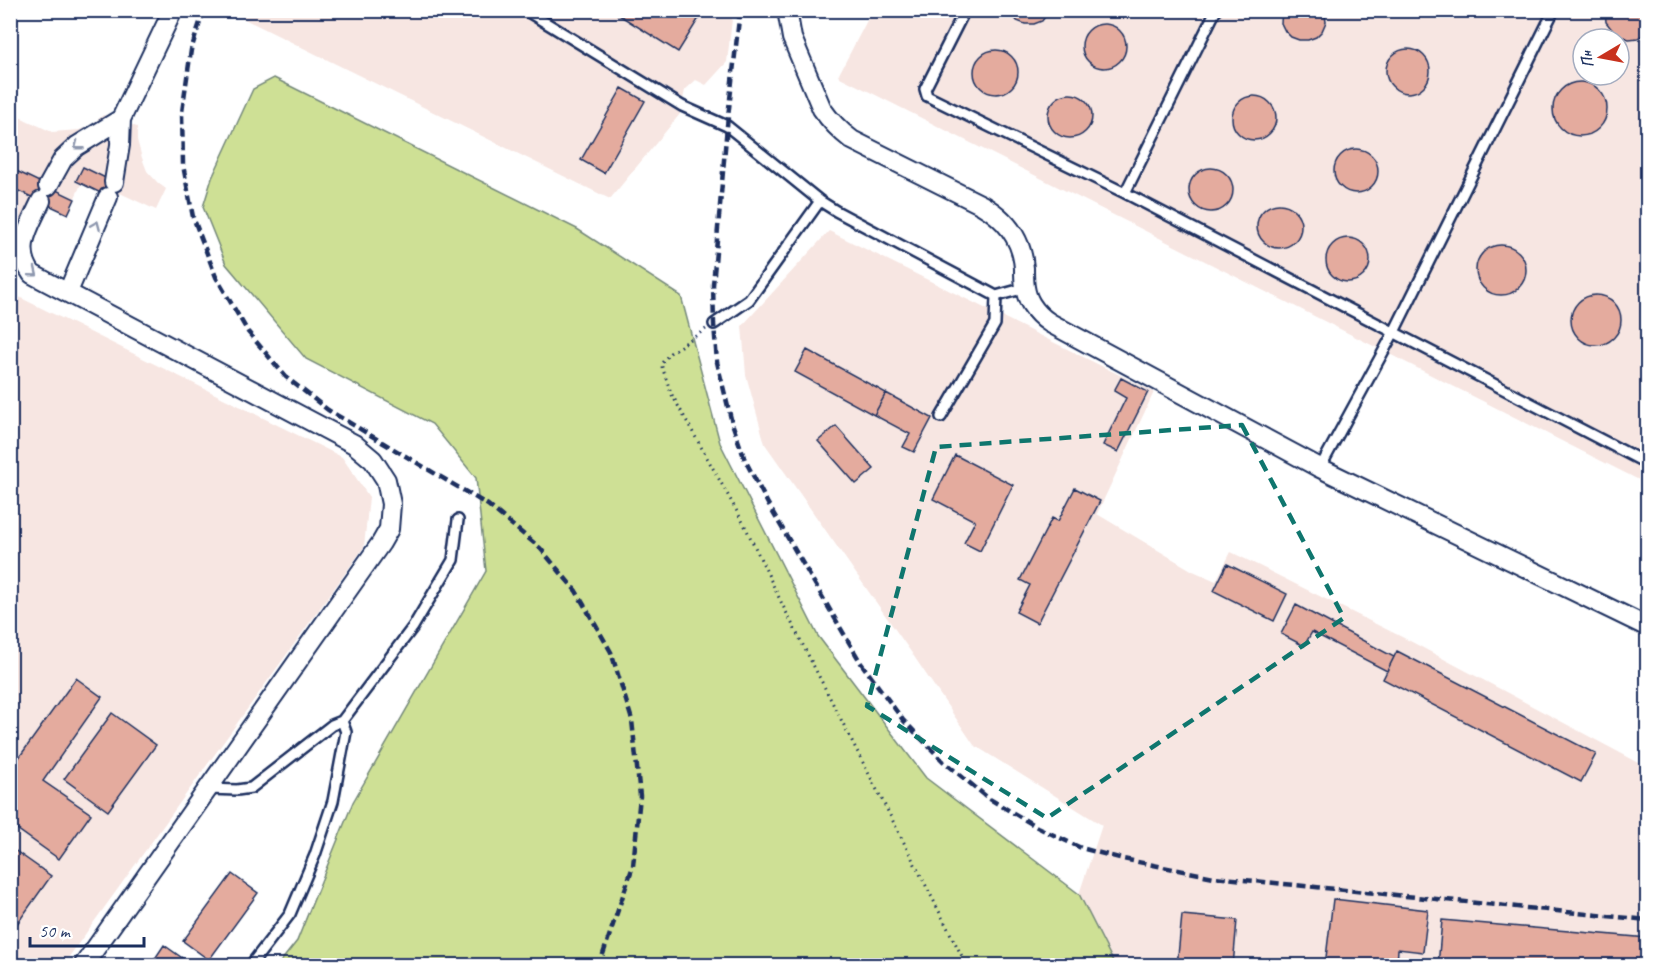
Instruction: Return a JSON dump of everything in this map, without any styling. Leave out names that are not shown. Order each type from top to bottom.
[{"type":"street","points":[[68,292],[111,190],[120,145],[121,119],[173,10]]},
{"type":"street","points":[[787,10],[792,38],[822,109],[829,120],[852,140],[995,213],[1006,223],[1021,250],[1025,288],[1029,303],[1038,315],[1320,468],[1647,627]]},
{"type":"street","points":[[83,966],[381,543],[389,529],[392,504],[386,480],[373,460],[354,444],[32,274],[24,258],[24,240],[63,159],[77,146],[121,119]]},
{"type":"lane","points":[[525,10],[682,106],[728,126],[820,201],[892,242],[996,296],[1025,288]]},
{"type":"lane","points":[[539,20],[544,10]]},
{"type":"lane","points":[[965,10],[925,89],[927,96],[1125,193],[1647,464]]},
{"type":"lane","points":[[1125,193],[1216,10]]},
{"type":"lane","points":[[1320,468],[1394,332],[1554,10]]},
{"type":"lane","points":[[714,324],[748,300],[820,201]]},
{"type":"lane","points":[[941,417],[994,324],[996,296]]},
{"type":"lane","points":[[208,789],[251,788],[332,725],[342,721],[413,627],[453,560],[458,520]]},
{"type":"lane","points":[[250,966],[290,914],[315,855],[333,801],[346,732],[342,721]]},
{"type":"path","points":[[714,324],[670,353],[661,364],[671,393],[744,524],[783,606],[967,966]]},
{"type":"highlighted area","points":[[1242,425],[1344,618],[1047,818],[867,706],[936,447]]},
{"type":"shaded area","points":[[228,11],[733,11],[727,62],[706,85],[696,80],[685,90],[680,114],[610,199]]},
{"type":"shaded area","points":[[872,11],[1647,11],[1647,484],[838,76]]},
{"type":"shaded area","points":[[11,113],[52,132],[79,130],[92,125],[103,115],[137,127],[137,140],[147,171],[166,189],[156,210],[120,193],[116,201],[81,184],[68,214],[34,198],[11,253]]},
{"type":"shaded area","points":[[829,231],[1154,392],[1097,514],[1193,571],[1216,581],[1231,552],[1410,641],[1641,764],[1648,801],[1647,965],[1115,965],[1079,894],[1102,825],[974,745],[765,444],[746,375],[742,326]]},
{"type":"shaded area","points":[[10,286],[19,297],[342,457],[369,497],[364,547],[63,965],[11,965]]},
{"type":"green space","points":[[274,78],[577,229],[681,296],[720,443],[818,636],[926,778],[1079,894],[1115,965],[278,965],[297,941],[353,802],[486,571],[476,478],[432,424],[306,359],[226,264],[203,207],[212,178],[253,89]]},
{"type":"building","points":[[611,10],[704,10],[678,52]]},
{"type":"building","points":[[1009,10],[1050,10],[1042,21],[1025,24],[1017,21]]},
{"type":"building","points":[[1282,10],[1324,10],[1326,22],[1316,37],[1299,40],[1291,37],[1285,31],[1281,23]]},
{"type":"building","points":[[1605,10],[1648,10],[1648,32],[1638,38],[1631,39],[1631,27],[1610,27],[1606,22]]},
{"type":"building","points":[[1104,24],[1113,25],[1120,30],[1125,37],[1125,55],[1120,62],[1113,67],[1104,68],[1095,67],[1088,62],[1083,55],[1082,46],[1083,37],[1088,30],[1095,25]]},
{"type":"building","points":[[1408,49],[1417,50],[1424,55],[1429,62],[1429,80],[1424,87],[1417,92],[1408,93],[1399,92],[1392,87],[1387,80],[1386,71],[1387,62],[1392,55],[1399,50]]},
{"type":"building","points":[[996,50],[1005,51],[1012,56],[1017,63],[1017,81],[1012,88],[1005,93],[996,94],[987,93],[980,88],[975,81],[974,72],[975,63],[980,56],[987,51]]},
{"type":"building","points":[[1571,84],[1571,87],[1595,87],[1602,94],[1606,104],[1605,119],[1599,128],[1590,134],[1580,136],[1570,134],[1561,128],[1555,119],[1553,109],[1558,94]]},
{"type":"building","points":[[622,88],[645,101],[604,173],[581,160]]},
{"type":"building","points":[[1070,94],[1079,95],[1086,100],[1091,107],[1091,125],[1086,132],[1079,137],[1070,138],[1061,137],[1054,132],[1049,125],[1048,116],[1049,107],[1054,100],[1061,95]]},
{"type":"building","points":[[1254,96],[1263,97],[1270,102],[1275,109],[1275,127],[1270,134],[1263,139],[1254,140],[1245,139],[1238,134],[1233,127],[1232,118],[1233,109],[1238,102],[1245,97]]},
{"type":"building","points":[[1356,149],[1365,150],[1372,155],[1377,162],[1377,180],[1372,187],[1365,192],[1356,193],[1347,192],[1340,187],[1335,180],[1334,171],[1335,162],[1340,155],[1347,150]]},
{"type":"building","points":[[83,167],[120,185],[113,199],[76,181]]},
{"type":"building","points":[[10,168],[75,199],[68,214],[10,187]]},
{"type":"building","points":[[1211,168],[1227,174],[1233,190],[1227,206],[1211,212],[1195,206],[1189,190],[1195,174]]},
{"type":"building","points":[[1279,204],[1295,210],[1301,226],[1295,242],[1279,248],[1263,242],[1257,226],[1263,210]]},
{"type":"building","points":[[1348,238],[1364,244],[1370,260],[1364,276],[1348,282],[1332,276],[1326,260],[1332,244]]},
{"type":"building","points":[[1496,245],[1506,245],[1519,252],[1526,265],[1526,275],[1519,288],[1506,295],[1496,295],[1487,291],[1480,284],[1476,275],[1476,265],[1480,256],[1487,249]]},
{"type":"building","points":[[1591,295],[1601,295],[1614,302],[1621,315],[1621,325],[1614,338],[1601,345],[1591,345],[1582,341],[1575,334],[1571,325],[1571,315],[1575,306],[1582,299]]},
{"type":"building","points":[[807,350],[886,393],[874,415],[795,372]]},
{"type":"building","points":[[1121,378],[1148,392],[1118,452],[1103,445],[1126,398],[1114,391]]},
{"type":"building","points":[[886,393],[932,418],[914,452],[903,447],[910,434],[874,415]]},
{"type":"building","points":[[836,426],[874,469],[856,484],[818,441]]},
{"type":"building","points":[[955,455],[1013,485],[980,551],[964,543],[975,521],[933,499]]},
{"type":"building","points":[[1075,488],[1100,501],[1037,623],[1016,612],[1030,585],[1020,580],[1052,518],[1058,521]]},
{"type":"building","points":[[1227,564],[1287,594],[1274,621],[1214,591]]},
{"type":"building","points":[[1296,605],[1394,657],[1387,671],[1312,632],[1304,646],[1281,634]]},
{"type":"building","points":[[1397,651],[1596,754],[1581,782],[1383,679]]},
{"type":"building","points":[[76,678],[102,697],[43,781],[91,814],[59,859],[10,824],[10,770]]},
{"type":"building","points":[[112,713],[156,745],[108,811],[64,779]]},
{"type":"building","points":[[10,847],[51,876],[17,924],[10,919]]},
{"type":"building","points":[[232,874],[258,893],[209,960],[183,941]]},
{"type":"building","points":[[1333,899],[1428,910],[1423,952],[1398,949],[1397,966],[1325,966]]},
{"type":"building","points":[[1182,915],[1237,920],[1233,966],[1177,966]]},
{"type":"building","points":[[1442,920],[1648,938],[1648,966],[1438,966]]},
{"type":"building","points":[[164,945],[185,960],[181,966],[150,966]]},
{"type":"railway","points":[[204,10],[191,50],[182,112],[183,165],[193,217],[216,277],[248,332],[286,377],[328,410],[488,505],[540,548],[576,591],[611,652],[632,720],[640,796],[633,866],[599,966]]},
{"type":"railway","points":[[740,10],[713,285],[717,362],[732,423],[745,460],[768,504],[861,663],[903,720],[943,761],[988,798],[1037,827],[1081,848],[1123,859],[1214,877],[1648,920]]}]
